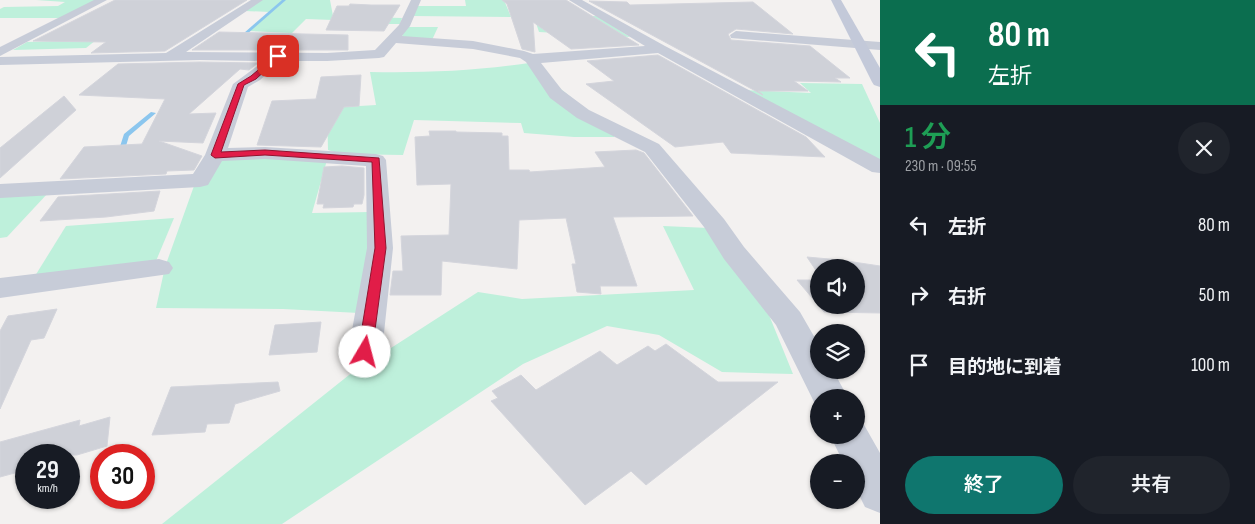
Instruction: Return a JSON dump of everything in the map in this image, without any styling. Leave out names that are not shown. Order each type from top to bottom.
[{"type":"street","points":[[0,52],[102,0]]},
{"type":"street","points":[[169,57],[258,0]]},
{"type":"street","points":[[0,61],[169,57],[328,57],[378,54],[404,26],[416,0]]},
{"type":"street","points":[[574,0],[660,49],[880,168]]},
{"type":"street","points":[[836,0],[880,82]]},
{"type":"street","points":[[736,35],[880,46]]},
{"type":"street","points":[[391,39],[474,45],[524,55],[531,59],[556,94],[582,114],[652,148],[715,224],[734,252],[789,320],[825,389]]},
{"type":"street","points":[[0,42],[19,42]]},
{"type":"street","points":[[531,59],[660,49]]},
{"type":"street","points":[[0,191],[200,180],[215,155],[241,84],[254,78],[278,56]]},
{"type":"street","points":[[215,155],[265,152],[376,160],[380,248],[365,352]]},
{"type":"street","points":[[0,288],[159,268]]},
{"type":"street","points":[[855,444],[880,493]]},
{"type":"green space","points":[[36,0],[96,0],[60,18],[0,18],[0,9],[4,7],[58,6],[65,2]]},
{"type":"green space","points":[[261,0],[330,0],[333,16],[402,18],[400,24],[355,24],[360,21],[306,19],[292,33],[249,31],[270,12],[245,11]]},
{"type":"green space","points":[[465,0],[504,0],[511,17],[412,16],[417,6],[466,6]]},
{"type":"green space","points":[[597,16],[630,37],[539,32],[536,23],[516,20],[511,17]]},
{"type":"green space","points":[[407,27],[438,27],[432,40],[401,38]]},
{"type":"green space","points":[[96,40],[86,48],[13,50],[27,42]]},
{"type":"green space","points":[[529,63],[616,134],[614,137],[574,137],[524,133],[521,123],[414,120],[403,155],[340,154],[328,150],[327,108],[376,105],[370,72],[449,71]]},
{"type":"green space","points":[[800,83],[862,84],[880,123],[880,164],[742,90],[811,93]]},
{"type":"green space","points":[[232,157],[327,160],[312,213],[371,212],[371,252],[359,313],[283,309],[156,308],[165,267],[194,186],[218,161]]},
{"type":"green space","points":[[48,193],[7,237],[0,238],[0,196]]},
{"type":"green space","points":[[174,218],[156,261],[35,276],[66,226]]},
{"type":"green space","points":[[663,226],[709,228],[769,315],[793,374],[722,372],[659,335],[607,326],[523,364],[282,524],[162,524],[349,375],[478,292],[522,299],[694,290]]},
{"type":"building","points":[[115,0],[247,0],[165,51],[91,53],[106,42],[33,41]]},
{"type":"building","points":[[502,0],[566,0],[639,45],[571,49],[533,22],[535,52],[522,49],[507,4]]},
{"type":"building","points":[[589,1],[627,2],[630,5],[753,2],[793,34],[736,29],[728,34],[731,40],[810,46],[850,78],[835,78],[841,82],[794,81],[808,91],[758,91],[763,95]]},
{"type":"building","points":[[350,4],[400,5],[384,31],[326,30],[337,6],[349,6]]},
{"type":"building","points":[[219,32],[348,35],[348,50],[192,50]]},
{"type":"building","points":[[658,55],[806,137],[825,157],[731,153],[723,142],[675,147],[586,84],[614,81],[587,61]]},
{"type":"building","points":[[258,63],[249,70],[240,69],[189,114],[216,113],[203,143],[159,141],[202,156],[194,170],[167,171],[166,174],[60,179],[84,147],[142,144],[165,99],[79,95],[118,64]]},
{"type":"building","points":[[361,75],[359,106],[344,107],[321,147],[257,145],[272,101],[316,99],[321,77]]},
{"type":"building","points":[[64,96],[76,110],[0,178],[0,148]]},
{"type":"building","points":[[429,131],[502,133],[502,136],[508,136],[509,170],[529,170],[530,172],[605,167],[595,152],[636,150],[644,153],[693,216],[613,217],[637,286],[600,286],[601,294],[577,292],[572,264],[576,264],[566,218],[519,220],[517,269],[442,261],[441,295],[390,295],[393,271],[403,271],[401,236],[449,235],[451,184],[417,185],[415,137],[430,136]]},
{"type":"building","points":[[324,167],[364,168],[362,204],[354,204],[353,207],[323,208],[324,204],[317,204]]},
{"type":"building","points":[[160,191],[154,211],[106,217],[40,221],[58,197]]},
{"type":"building","points":[[807,257],[829,259],[810,259],[810,262]]},
{"type":"building","points":[[865,264],[880,266],[880,313],[865,313]]},
{"type":"building","points":[[797,280],[810,280],[810,295]]},
{"type":"building","points":[[57,309],[44,338],[31,340],[0,409],[0,331],[8,316]]},
{"type":"building","points":[[321,322],[317,352],[269,355],[275,325]]},
{"type":"building","points":[[666,344],[718,382],[778,382],[646,485],[631,471],[585,505],[491,401],[498,398],[492,391],[521,375],[536,390],[600,351],[617,365],[648,346],[655,351]]},
{"type":"building","points":[[278,382],[280,391],[235,404],[229,423],[207,424],[205,432],[152,435],[171,387]]},
{"type":"building","points":[[110,417],[107,444],[90,444],[90,451],[80,454],[80,444],[15,444],[15,473],[0,477],[0,442],[80,420],[79,426]]},
{"type":"waterway","points":[[245,34],[284,0]]},
{"type":"waterway","points":[[120,156],[126,135],[153,113]]},
{"type":"route","points":[[278,56],[254,78],[241,84],[215,155],[265,152],[376,160],[380,248],[365,352]]}]
